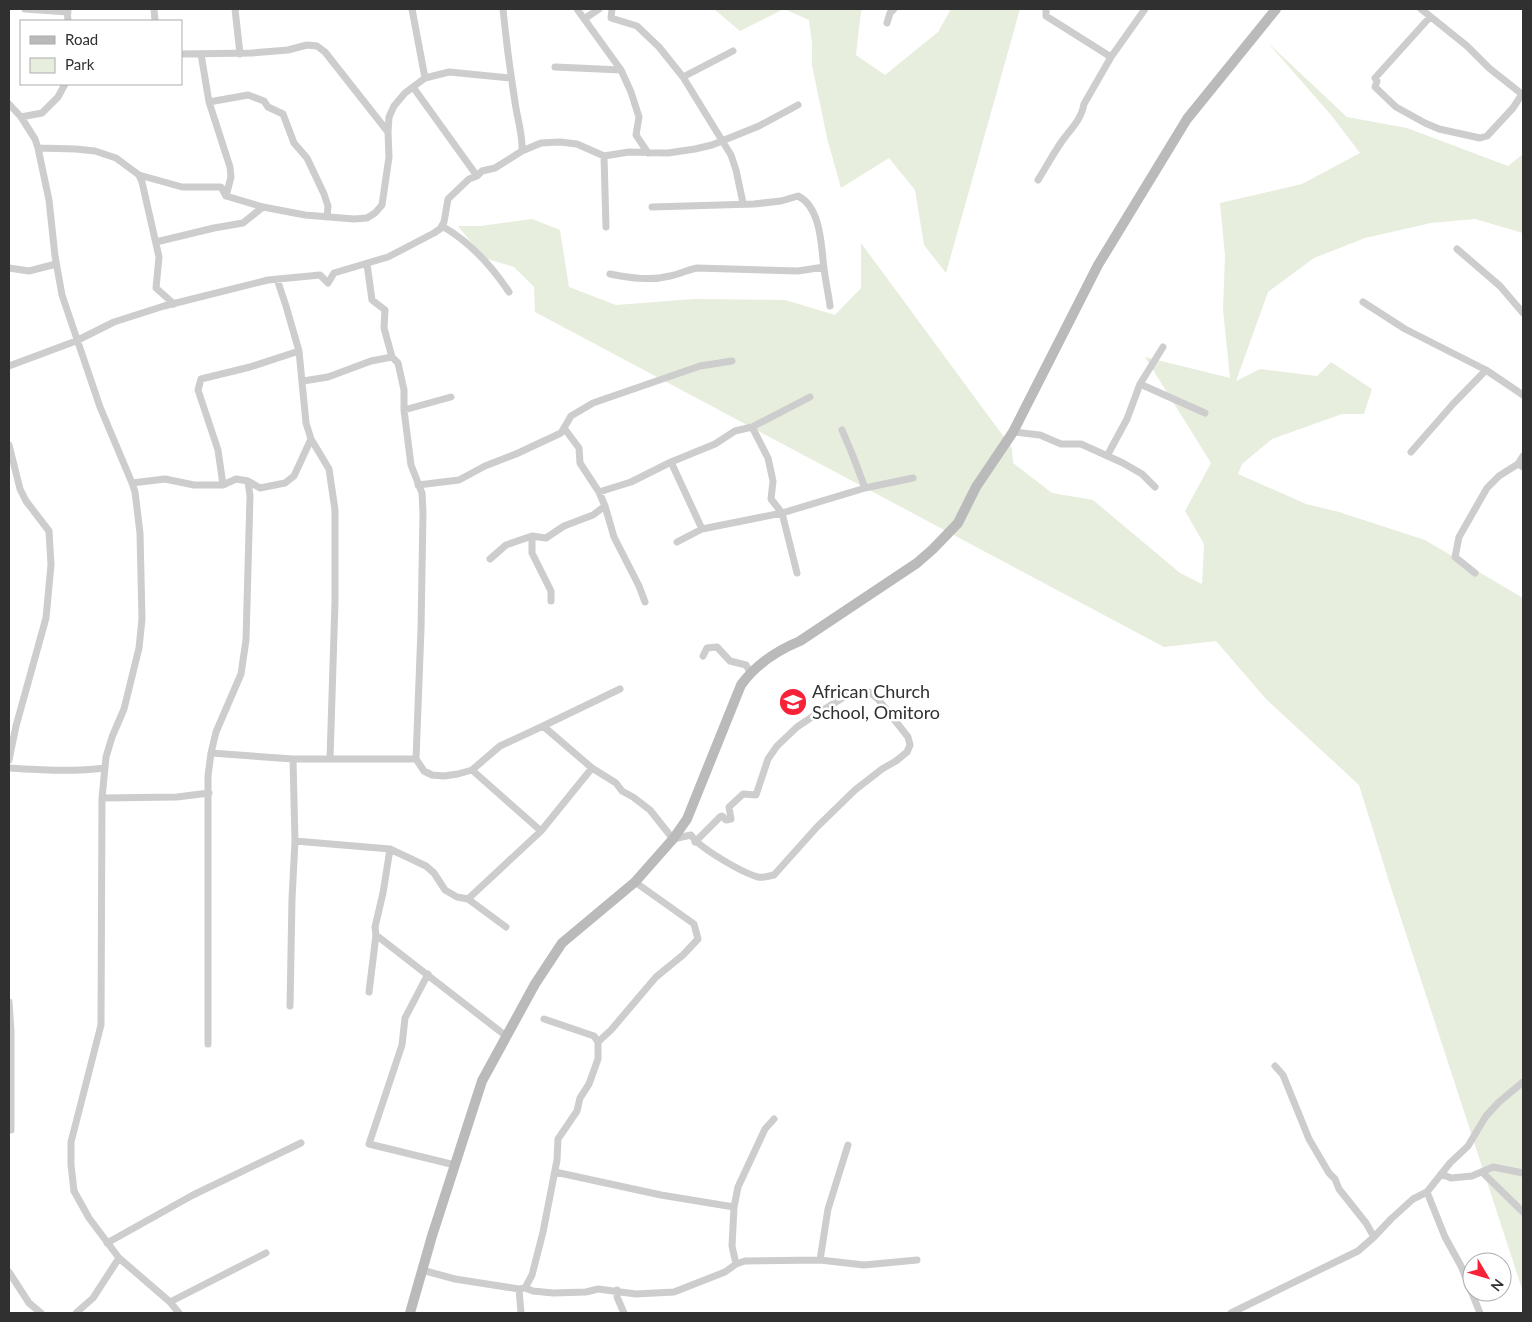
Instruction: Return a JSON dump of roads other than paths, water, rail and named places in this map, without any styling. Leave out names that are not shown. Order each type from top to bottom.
[{"type":"main road","points":[[410,1313],[482,1081],[534,984],[562,943],[635,882],[673,838],[690,813],[702,778],[741,685],[750,672],[781,649],[800,640],[917,563],[933,550],[958,522],[976,487],[1013,432],[1098,266],[1187,119],[1276,9]]},
{"type":"street","points":[[24,9],[68,10]]},
{"type":"street","points":[[235,9],[240,54]]},
{"type":"street","points":[[412,9],[426,78]]},
{"type":"street","points":[[503,9],[511,78],[518,123],[523,140],[522,151]]},
{"type":"street","points":[[577,9],[621,70],[639,116],[636,135],[648,153]]},
{"type":"street","points":[[584,20],[599,9]]},
{"type":"street","points":[[612,9],[611,18],[637,26],[659,47],[683,77],[730,155],[736,170],[743,203]]},
{"type":"street","points":[[887,23],[890,13],[894,9]]},
{"type":"street","points":[[1046,9],[1046,16],[1111,57]]},
{"type":"street","points":[[1038,180],[1065,137],[1073,129],[1084,109],[1084,104],[1111,57],[1144,9]]},
{"type":"street","points":[[1421,9],[1467,46],[1489,68],[1523,94],[1487,136],[1480,138],[1439,129],[1425,123],[1396,107],[1375,87],[1378,81],[1374,78],[1430,17]]},
{"type":"street","points":[[182,54],[240,54],[288,50],[307,45],[317,46],[325,52],[388,132]]},
{"type":"street","points":[[683,77],[733,51]]},
{"type":"street","points":[[201,54],[209,102],[230,167],[231,178],[226,196]]},
{"type":"street","points":[[555,66],[621,70]]},
{"type":"street","points":[[38,148],[76,148],[95,151],[116,158],[139,175],[182,187],[221,187],[226,196],[263,207],[354,220],[376,214],[382,205],[389,157],[389,117],[394,106],[405,93],[426,78],[449,72],[511,78]]},
{"type":"street","points":[[21,117],[42,112],[58,97],[64,85]]},
{"type":"street","points":[[413,87],[477,176]]},
{"type":"street","points":[[209,102],[248,95],[264,101],[268,107],[283,114],[294,144],[306,158],[324,194],[328,206],[327,217]]},
{"type":"street","points":[[9,104],[21,117],[35,139],[38,148],[49,200],[56,264],[62,295],[76,341],[100,407],[135,492],[140,533],[142,618],[139,648],[124,709],[110,743],[105,768],[102,798],[101,1025],[71,1142],[74,1191],[89,1218],[119,1258],[170,1302],[179,1313]]},
{"type":"street","points":[[9,366],[76,341],[114,322],[174,304],[276,279],[320,275],[328,282],[334,273],[388,257],[434,233],[442,226],[448,199],[469,180],[482,171],[495,168],[522,151],[538,144],[549,142],[577,144],[604,156],[629,152],[668,153],[695,149],[722,141],[759,126],[798,105]]},
{"type":"street","points":[[523,140],[538,144]]},
{"type":"street","points":[[604,156],[606,227]]},
{"type":"street","points":[[139,175],[159,257],[156,288],[174,304]]},
{"type":"street","points":[[652,207],[754,204],[781,201],[798,196],[803,198],[811,210],[821,234],[830,306]]},
{"type":"street","points":[[156,242],[243,223],[263,207]]},
{"type":"street","points":[[442,226],[470,246],[484,260],[508,292]]},
{"type":"street","points":[[1456,249],[1500,286],[1523,313]]},
{"type":"street","points":[[9,268],[29,271],[56,264]]},
{"type":"street","points":[[368,264],[372,300],[385,310],[384,328],[392,357],[398,364],[404,390],[404,410],[411,465],[422,493],[424,551],[416,759],[424,771],[432,775],[444,776],[472,770],[500,746],[620,689]]},
{"type":"street","points":[[610,274],[650,280],[672,276],[685,270],[697,268],[798,271],[824,267]]},
{"type":"street","points":[[276,279],[286,306],[298,351],[303,381],[306,423],[311,439],[330,469],[335,510],[335,602],[330,759]]},
{"type":"street","points":[[1363,302],[1405,329],[1486,370],[1523,395]]},
{"type":"street","points":[[1107,456],[1127,419],[1140,384],[1163,347]]},
{"type":"street","points":[[223,485],[218,450],[198,390],[201,379],[250,367],[298,351]]},
{"type":"street","points":[[303,381],[328,377],[371,361],[392,357]]},
{"type":"street","points":[[418,485],[459,480],[485,466],[561,433],[571,416],[593,403],[700,366],[732,361]]},
{"type":"street","points":[[1411,452],[1486,370]]},
{"type":"street","points":[[1140,384],[1205,413]]},
{"type":"street","points":[[404,410],[451,397]]},
{"type":"street","points":[[599,492],[631,482],[671,462],[715,444],[735,432],[752,427],[810,397]]},
{"type":"street","points":[[752,427],[768,458],[773,481],[771,499],[782,513],[797,573]]},
{"type":"street","points":[[564,428],[579,448],[580,463],[599,492],[614,537],[645,602]]},
{"type":"street","points":[[842,430],[854,456],[865,488]]},
{"type":"street","points":[[1013,432],[1040,435],[1061,444],[1081,444],[1123,462],[1142,474],[1155,487]]},
{"type":"street","points":[[132,483],[165,479],[194,486],[223,485],[236,479],[248,481],[260,488],[285,483],[294,476],[311,439]]},
{"type":"street","points":[[9,445],[20,489],[26,501],[49,531],[51,565],[46,618],[16,726],[9,760]]},
{"type":"street","points":[[305,450],[318,450]]},
{"type":"street","points":[[1475,573],[1455,556],[1459,537],[1487,488],[1499,476],[1521,466],[1523,456]]},
{"type":"street","points":[[671,462],[702,529]]},
{"type":"street","points":[[677,542],[702,529],[782,513],[865,488],[913,478]]},
{"type":"street","points":[[208,1044],[208,776],[216,732],[241,674],[246,640],[250,496],[248,481]]},
{"type":"street","points":[[490,559],[506,546],[532,536],[546,538],[564,526],[593,515],[605,506]]},
{"type":"street","points":[[532,536],[532,553],[551,591],[551,601]]},
{"type":"street","points":[[702,656],[707,648],[717,647],[730,661],[746,665],[750,672]]},
{"type":"street","points":[[543,726],[592,768],[616,783],[622,791],[650,810],[673,838],[691,836],[695,842],[708,851],[760,877],[774,875],[817,827],[855,790],[907,752],[910,745],[908,737],[889,710],[869,692],[859,691],[844,698],[797,727],[777,746],[768,759],[756,796],[743,794],[729,807],[731,819],[726,820],[722,816],[720,817],[695,842]]},
{"type":"street","points":[[211,753],[293,759],[416,759]]},
{"type":"street","points":[[290,1006],[295,841],[293,759]]},
{"type":"street","points":[[9,768],[77,770],[105,768]]},
{"type":"street","points":[[468,899],[541,830],[592,768]]},
{"type":"street","points":[[472,770],[541,830]]},
{"type":"street","points":[[102,798],[177,797],[209,793]]},
{"type":"street","points":[[295,841],[390,849],[426,866],[434,873],[445,890],[458,897],[468,899],[506,927]]},
{"type":"street","points":[[369,992],[376,935],[375,927],[390,849]]},
{"type":"street","points":[[598,1042],[611,1030],[656,977],[683,955],[698,939],[694,924],[635,882]]},
{"type":"street","points":[[376,935],[506,1036]]},
{"type":"street","points":[[428,974],[404,1018],[402,1044],[369,1144],[456,1165]]},
{"type":"street","points":[[9,1002],[11,1031],[11,1130]]},
{"type":"street","points":[[534,1291],[532,1275],[555,1172],[558,1139],[577,1111],[580,1098],[589,1084],[598,1059],[598,1042],[594,1036],[544,1019]]},
{"type":"street","points":[[1275,1066],[1284,1075],[1309,1139],[1339,1189],[1366,1223],[1374,1237]]},
{"type":"street","points":[[1230,1313],[1358,1251],[1390,1219],[1413,1200],[1428,1192],[1441,1174],[1468,1146],[1492,1109],[1523,1082]]},
{"type":"street","points":[[736,1264],[732,1246],[734,1207],[741,1179],[752,1160],[765,1129],[774,1119]]},
{"type":"street","points":[[107,1243],[193,1195],[301,1143]]},
{"type":"street","points":[[820,1260],[828,1209],[848,1145]]},
{"type":"street","points":[[1441,1174],[1451,1178],[1472,1176],[1493,1168],[1523,1173]]},
{"type":"street","points":[[555,1172],[661,1195],[734,1207]]},
{"type":"street","points":[[1482,1172],[1523,1212]]},
{"type":"street","points":[[1428,1192],[1480,1313]]},
{"type":"street","points":[[170,1302],[266,1253]]},
{"type":"street","points":[[76,1313],[93,1298],[119,1258]]},
{"type":"street","points":[[422,1270],[455,1279],[534,1291],[553,1293],[586,1292],[598,1289],[636,1294],[674,1292],[725,1272],[736,1264],[745,1261],[820,1260],[864,1265],[917,1260]]},
{"type":"street","points":[[9,1272],[29,1303],[41,1313]]},
{"type":"street","points":[[521,1313],[522,1288],[532,1275]]},
{"type":"street","points":[[617,1290],[617,1297],[624,1313]]},
{"type":"place","name":"African Church School, Omitoro","points":[[793,702]]}]
